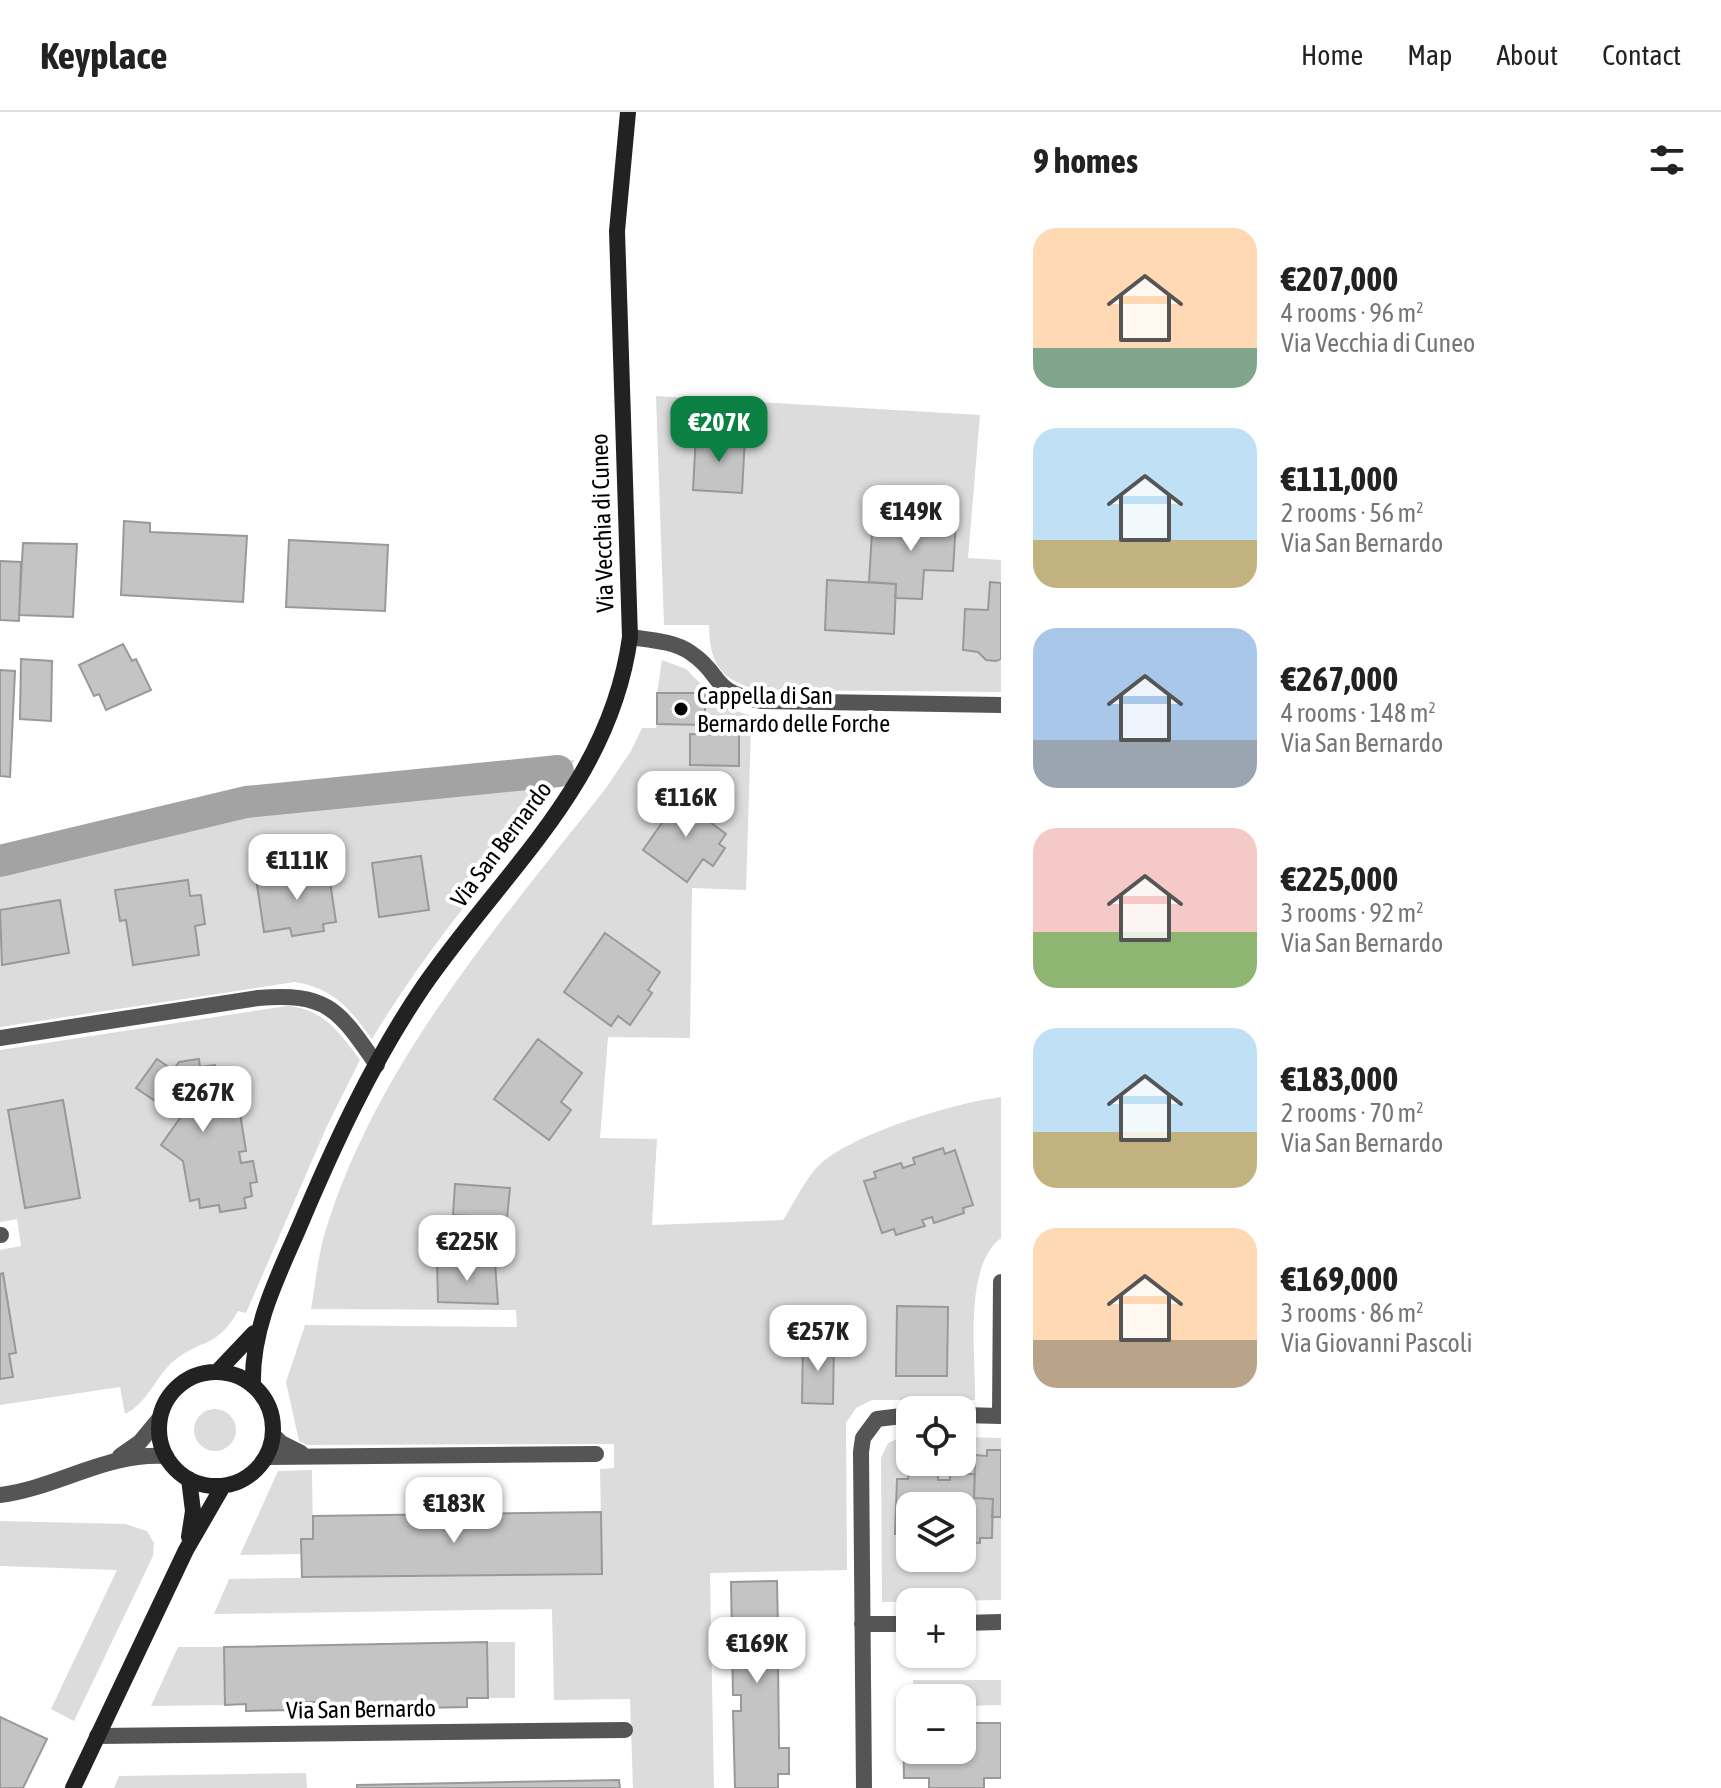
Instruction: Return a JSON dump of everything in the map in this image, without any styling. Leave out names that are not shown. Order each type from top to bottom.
[{"type":"street","name":"Via Vecchia di Cuneo","points":[[628,112],[617,231],[630,637],[667,643],[692,654],[722,688],[742,698],[780,703],[1001,705]]},
{"type":"street","name":"Via San Bernardo","points":[[273,1435],[268,1408],[253,1386],[253,1350],[258,1329],[306,1211],[377,1065],[430,977],[587,769],[609,724],[630,637]]},
{"type":"street","points":[[0,1038],[258,998],[297,995],[312,999],[343,1019],[377,1065]]},
{"type":"street","points":[[976,1415],[1000,1416],[1001,1282]]},
{"type":"street","name":"Via San Bernardo","points":[[159,1419],[166,1400],[179,1385],[196,1375],[217,1372],[258,1329]]},
{"type":"street","points":[[217,1372],[242,1378],[253,1386]]},
{"type":"street","points":[[864,1788],[863,1438],[877,1419],[896,1417]]},
{"type":"street","points":[[159,1419],[161,1444],[166,1456],[189,1479],[223,1486],[248,1477],[266,1457],[273,1435],[292,1450],[310,1455]]},
{"type":"street","points":[[109,1463],[140,1442],[159,1419]]},
{"type":"street","points":[[266,1457],[596,1454]]},
{"type":"street","points":[[0,1495],[138,1456],[166,1456]]},
{"type":"street","points":[[186,1550],[193,1511],[189,1479]]},
{"type":"street","points":[[73,1788],[186,1550],[223,1486]]},
{"type":"street","points":[[976,1623],[1001,1622]]},
{"type":"street","points":[[862,1624],[896,1624]]},
{"type":"street","name":"Via San Bernardo","points":[[97,1736],[625,1730]]},
{"type":"shaded area","points":[[656,396],[980,415],[968,558],[1001,560],[1001,692],[757,690],[733,680],[719,667],[711,650],[709,625],[664,625]]},
{"type":"shaded area","points":[[662,660],[686,669],[723,706],[759,719],[751,729],[746,890],[692,888],[690,1038],[608,1037],[600,1138],[657,1139],[652,1225],[783,1220],[814,1171],[843,1149],[910,1120],[959,1105],[1001,1097],[1001,1238],[989,1251],[976,1290],[975,1396],[896,1396],[896,1400],[872,1400],[856,1408],[846,1423],[847,1570],[710,1573],[714,1788],[633,1788],[630,1699],[554,1700],[552,1609],[214,1614],[229,1579],[602,1573],[600,1469],[614,1468],[614,1444],[307,1445],[299,1441],[286,1382],[305,1325],[517,1327],[516,1310],[311,1309],[321,1246],[350,1165],[378,1106],[411,1050],[485,942],[606,788],[631,751],[642,728],[656,728],[657,724],[705,725],[705,694],[657,693]]},
{"type":"shaded area","points":[[575,760],[419,967],[372,1039],[340,1002],[320,989],[295,982],[0,1027],[0,851],[252,792]]},
{"type":"shaded area","points":[[287,1006],[321,1017],[337,1031],[360,1060],[327,1126],[246,1313],[238,1311],[216,1337],[175,1360],[140,1403],[125,1414],[120,1387],[0,1405],[0,1250],[21,1246],[17,1219],[0,1222],[0,1050]]},
{"type":"shaded area","points":[[215,1409],[230,1415],[236,1430],[230,1445],[215,1451],[200,1445],[194,1430],[200,1415]]},
{"type":"shaded area","points":[[976,1437],[1001,1438],[1001,1600],[976,1600],[976,1588],[896,1588],[896,1602],[882,1602],[881,1458],[888,1443],[896,1440],[896,1476],[976,1476]]},
{"type":"shaded area","points":[[312,1470],[313,1539],[302,1554],[240,1555],[278,1471]]},
{"type":"shaded area","points":[[0,1521],[125,1524],[147,1531],[154,1543],[153,1556],[74,1721],[51,1709],[117,1570],[0,1566]]},
{"type":"shaded area","points":[[487,1642],[515,1642],[515,1698],[488,1698]]},
{"type":"shaded area","points":[[178,1647],[224,1647],[225,1705],[151,1706]]},
{"type":"shaded area","points":[[913,1680],[1001,1680],[1001,1705],[976,1706],[976,1684],[913,1684]]},
{"type":"shaded area","points":[[306,1773],[307,1788],[114,1788],[119,1776]]},
{"type":"building","points":[[696,434],[745,437],[742,493],[693,490]]},
{"type":"building","points":[[887,517],[956,521],[953,571],[924,570],[922,599],[895,598],[896,584],[869,582],[872,532],[886,533]]},
{"type":"building","points":[[124,521],[150,523],[150,532],[247,536],[243,602],[121,595]]},
{"type":"building","points":[[289,540],[388,545],[385,611],[286,607]]},
{"type":"building","points":[[23,543],[77,544],[73,617],[19,615]]},
{"type":"building","points":[[0,561],[21,562],[19,621],[0,620]]},
{"type":"building","points":[[827,580],[896,584],[894,634],[825,630]]},
{"type":"building","points":[[990,582],[1001,583],[1001,659],[996,661],[986,660],[978,652],[963,650],[965,609],[988,610]]},
{"type":"building","points":[[123,644],[132,661],[136,659],[151,690],[106,710],[99,694],[94,696],[79,665]]},
{"type":"building","points":[[21,659],[52,661],[51,721],[20,719]]},
{"type":"building","points":[[0,670],[15,671],[10,777],[0,776]]},
{"type":"building","name":"Cappella di San Bernardo delle Forche","points":[[657,693],[705,693],[705,725],[657,724]]},
{"type":"building","points":[[690,734],[739,735],[739,766],[690,765]]},
{"type":"building","points":[[683,793],[715,815],[710,822],[726,834],[719,844],[725,848],[713,866],[703,859],[687,882],[643,850]]},
{"type":"building","points":[[421,856],[429,910],[379,917],[372,863]]},
{"type":"building","points":[[328,868],[336,922],[323,924],[324,931],[292,936],[290,928],[264,932],[256,878]]},
{"type":"building","points":[[188,880],[190,896],[201,895],[205,924],[195,926],[199,955],[133,965],[126,920],[120,921],[115,890]]},
{"type":"building","points":[[60,900],[69,953],[2,965],[0,910]]},
{"type":"building","points":[[605,933],[660,972],[648,990],[652,993],[630,1025],[618,1016],[611,1026],[564,992]]},
{"type":"building","points":[[538,1039],[582,1073],[561,1102],[571,1110],[549,1140],[494,1099]]},
{"type":"building","points":[[157,1059],[173,1070],[179,1062],[199,1059],[200,1067],[215,1065],[222,1110],[239,1107],[246,1151],[239,1152],[241,1163],[253,1161],[257,1182],[250,1183],[252,1196],[244,1198],[246,1208],[220,1212],[219,1205],[200,1208],[199,1199],[190,1201],[183,1161],[161,1145],[180,1118],[136,1088]]},
{"type":"building","points":[[63,1100],[80,1198],[25,1208],[8,1110]]},
{"type":"building","points":[[943,1148],[945,1154],[955,1150],[973,1205],[963,1208],[964,1213],[934,1223],[932,1217],[922,1220],[925,1226],[896,1235],[894,1229],[882,1233],[864,1181],[876,1178],[874,1172],[901,1163],[903,1168],[915,1164],[913,1158]]},
{"type":"building","points":[[455,1184],[510,1188],[507,1218],[453,1215]]},
{"type":"building","points":[[437,1261],[495,1263],[498,1304],[438,1302]]},
{"type":"building","points":[[3,1273],[16,1353],[9,1354],[13,1377],[0,1379],[0,1274]]},
{"type":"building","points":[[897,1306],[948,1307],[947,1376],[896,1376]]},
{"type":"building","points":[[803,1342],[834,1343],[833,1404],[802,1403]]},
{"type":"building","points":[[987,1450],[1001,1450],[1001,1517],[992,1517],[993,1499],[976,1498],[974,1492],[976,1455],[987,1456]]},
{"type":"building","points":[[908,1476],[938,1476],[938,1480],[950,1480],[950,1476],[975,1476],[974,1492],[897,1492],[897,1479],[908,1479]]},
{"type":"building","points":[[976,1498],[993,1499],[992,1538],[980,1538],[980,1543],[976,1543]]},
{"type":"building","points":[[601,1512],[602,1574],[302,1577],[301,1539],[313,1539],[313,1516]]},
{"type":"building","points":[[777,1581],[778,1630],[787,1630],[788,1660],[778,1660],[779,1748],[789,1748],[789,1774],[778,1774],[778,1788],[735,1788],[733,1711],[741,1711],[741,1695],[733,1695],[731,1582]]},
{"type":"building","points":[[487,1642],[488,1698],[467,1698],[467,1707],[420,1708],[420,1702],[385,1702],[385,1708],[335,1709],[335,1702],[295,1702],[296,1710],[246,1711],[246,1704],[225,1705],[224,1647]]},
{"type":"building","points":[[0,1717],[47,1739],[23,1788],[0,1788]]},
{"type":"building","points":[[976,1723],[1001,1723],[1001,1778],[984,1778],[984,1788],[929,1788],[929,1778],[904,1778],[904,1764],[976,1764]]},
{"type":"building","points":[[619,1780],[620,1788],[357,1788],[357,1785]]},
{"type":"waterway","points":[[0,861],[246,802],[558,771]]},
{"type":"place","name":"Cappella di San Bernardo delle Forche","points":[[681,709]]}]
